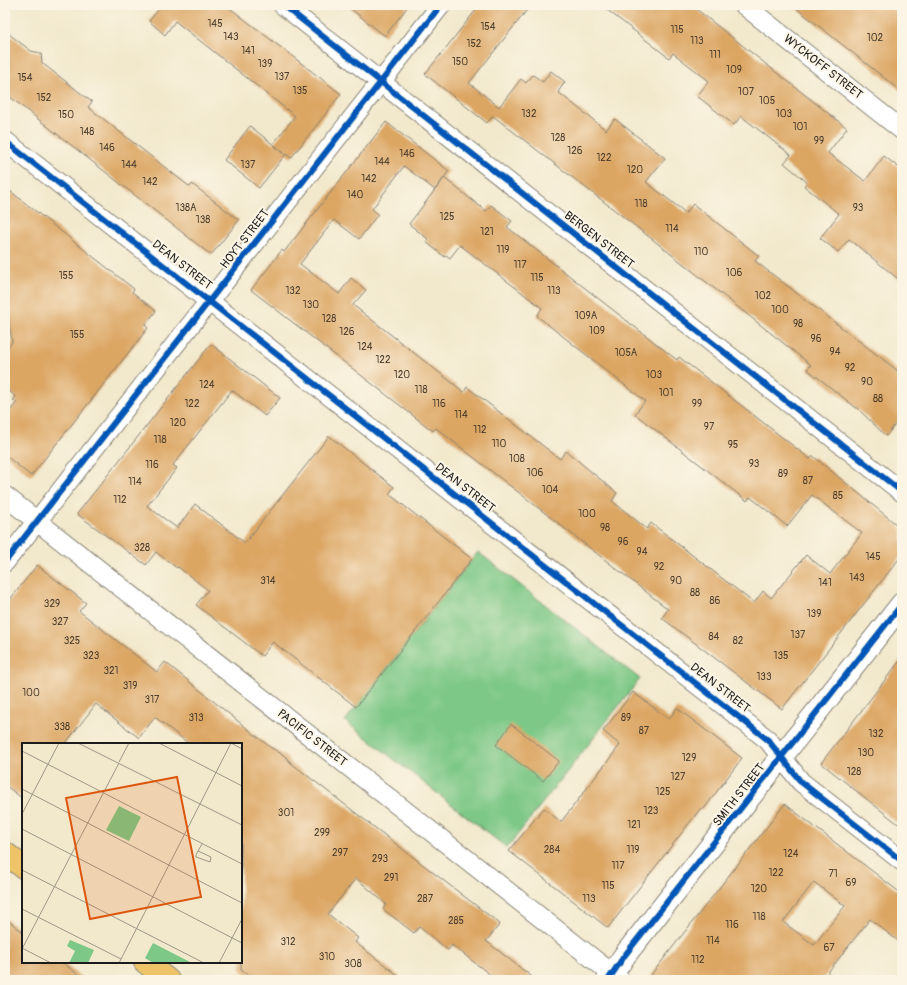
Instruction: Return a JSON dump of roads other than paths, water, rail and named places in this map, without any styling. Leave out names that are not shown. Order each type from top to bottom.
[{"type":"main road","points":[[5,853],[22,866]]},
{"type":"main road","points":[[146,963],[168,980]]},
{"type":"street","name":"BERGEN STREET","points":[[283,5],[902,492]]},
{"type":"street","name":"HOYT STREET","points":[[5,562],[441,5]]},
{"type":"street","name":"WYCKOFF STREET","points":[[744,5],[902,130]]},
{"type":"street","name":"DEAN STREET","points":[[5,141],[768,740],[801,782],[902,861]]},
{"type":"street","name":"PACIFIC STREET","points":[[5,496],[613,978]]},
{"type":"street","name":"SMITH STREET","points":[[613,978],[902,604]]}]
